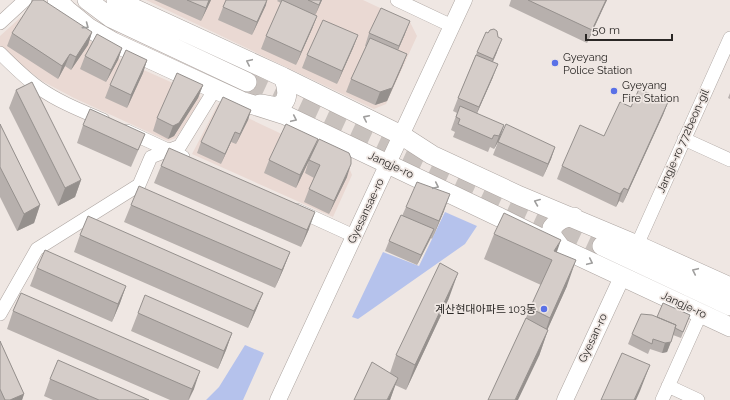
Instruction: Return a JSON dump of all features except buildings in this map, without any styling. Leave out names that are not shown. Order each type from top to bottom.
[{"type":"main road","name":"Jangje-ro","points":[[57,0],[90,28],[113,42],[241,101],[285,115],[561,248],[730,327]]},
{"type":"main road","points":[[87,0],[111,18],[247,82]]},
{"type":"main road","points":[[116,0],[283,77],[401,135],[432,155],[520,196],[574,217],[730,287]]},
{"type":"main road","points":[[241,101],[277,106],[283,103],[287,95],[287,86],[283,77]]},
{"type":"main road","points":[[561,248],[552,236],[552,228],[558,221],[568,217],[574,217]]},
{"type":"main road","name":"Jangje-ro","points":[[602,246],[730,306]]},
{"type":"street","points":[[0,23],[25,0]]},
{"type":"street","points":[[397,0],[452,26]]},
{"type":"street","name":"Gyesansae-ro","points":[[278,400],[464,0]]},
{"type":"street","name":"Jangje-ro 772beon-gil","points":[[637,245],[730,38]]},
{"type":"street","points":[[0,53],[21,74],[41,89],[64,102],[196,163]]},
{"type":"street","points":[[0,314],[37,249],[139,185],[151,157],[180,146],[215,89]]},
{"type":"street","points":[[684,138],[730,160]]},
{"type":"street","points":[[282,203],[354,236]]},
{"type":"street","name":"Gyesan-ro","points":[[565,400],[622,277]]},
{"type":"street","points":[[662,400],[701,313]]},
{"type":"street","points":[[668,386],[698,400]]},
{"type":"shaded area","points":[[146,0],[363,0],[410,22],[417,36],[386,104],[374,109]]},
{"type":"shaded area","points":[[31,8],[119,59],[200,95],[201,100],[176,138],[168,141],[74,98],[42,81],[2,50],[0,46],[0,36]]},
{"type":"shaded area","points":[[218,104],[348,165],[352,175],[333,217],[192,154]]},
{"type":"shaded area","points":[[445,212],[477,226],[465,244],[358,319],[352,317],[383,252],[419,266]]},
{"type":"shaded area","points":[[245,345],[264,353],[243,400],[206,400],[219,387]]},
{"type":"tunnel","points":[[247,82],[602,246]]},
{"type":"place","name":"Gyeyang Police Station","points":[[555,63]]},
{"type":"place","name":"Gyeyang Fire Station","points":[[614,91]]},
{"type":"place","name":"계산현대아파트 103동","points":[[544,309]]}]
